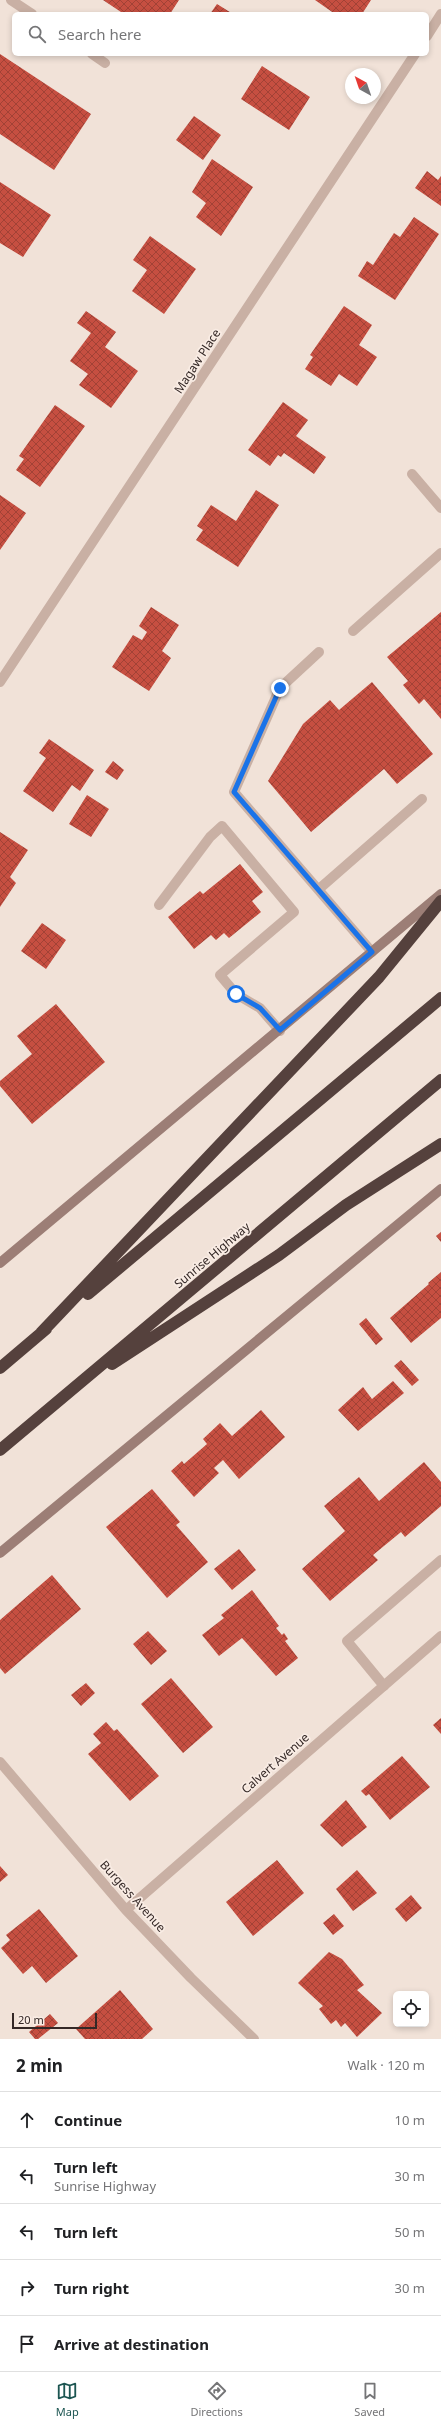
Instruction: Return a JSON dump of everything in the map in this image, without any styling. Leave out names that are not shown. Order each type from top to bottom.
[{"type":"highway","points":[[41,1333],[379,977],[441,901]]},
{"type":"highway","points":[[0,1368],[441,998]]},
{"type":"highway","name":"Sunrise Highway","points":[[0,1450],[441,1080]]},
{"type":"highway","points":[[66,1395],[280,1255],[346,1205],[441,1144]]},
{"type":"main road","points":[[0,1263],[441,894]]},
{"type":"main road","points":[[0,1553],[175,1411],[441,1190]]},
{"type":"street","points":[[11,0],[29,12]]},
{"type":"street","points":[[429,33],[441,14]]},
{"type":"street","points":[[95,56],[105,63]]},
{"type":"street","name":"Magaw Place","points":[[0,682],[414,56]]},
{"type":"street","points":[[412,474],[441,508]]},
{"type":"street","points":[[353,631],[441,553]]},
{"type":"street","points":[[319,652],[280,688],[234,792],[372,952]]},
{"type":"street","points":[[319,889],[422,799]]},
{"type":"street","points":[[159,905],[210,837],[222,826],[294,912],[220,975],[236,994],[260,1008],[280,1030]]},
{"type":"street","points":[[384,1686],[347,1641],[441,1560]]},
{"type":"street","name":"Calvert Avenue","points":[[126,1910],[441,1636]]},
{"type":"street","name":"Burgess Avenue","points":[[0,1762],[126,1910],[191,1978],[254,2039]]},
{"type":"building","points":[[103,0],[179,0],[171,12],[121,12]]},
{"type":"building","points":[[315,0],[371,0],[363,12],[332,12]]},
{"type":"building","points":[[217,4],[230,12],[211,12]]},
{"type":"building","points":[[0,54],[91,114],[54,170],[0,134]]},
{"type":"building","points":[[262,66],[310,97],[289,130],[241,99]]},
{"type":"building","points":[[194,116],[221,135],[203,160],[176,140]]},
{"type":"building","points":[[212,159],[253,187],[221,236],[196,217],[206,203],[192,192]]},
{"type":"building","points":[[427,171],[438,180],[441,176],[441,206],[415,188]]},
{"type":"building","points":[[0,182],[51,215],[23,257],[0,243]]},
{"type":"building","points":[[414,217],[439,234],[395,300],[358,276],[367,261],[373,265],[394,233],[400,237]]},
{"type":"building","points":[[150,236],[196,269],[164,314],[132,291],[147,270],[133,260]]},
{"type":"building","points":[[344,306],[372,325],[359,345],[377,357],[357,386],[339,374],[331,386],[305,369],[313,357],[310,355]]},
{"type":"building","points":[[86,311],[116,332],[105,347],[138,371],[111,408],[79,385],[88,374],[70,361],[91,333],[77,323]]},
{"type":"building","points":[[283,402],[308,420],[296,436],[326,457],[314,474],[284,453],[281,457],[278,455],[270,466],[248,450]]},
{"type":"building","points":[[55,405],[85,426],[40,487],[16,470],[24,459],[19,456]]},
{"type":"building","points":[[256,490],[279,505],[238,567],[196,540],[203,530],[197,526],[211,505],[236,521]]},
{"type":"building","points":[[0,495],[26,513],[0,550]]},
{"type":"building","points":[[151,607],[179,625],[162,651],[171,658],[149,691],[112,667],[133,635],[142,640],[147,632],[139,626]]},
{"type":"building","points":[[441,612],[441,719],[424,699],[419,704],[403,685],[408,681],[387,657]]},
{"type":"building","points":[[372,682],[433,754],[397,784],[384,769],[311,832],[268,781],[303,724],[330,700],[339,710]]},
{"type":"building","points":[[49,739],[94,770],[80,791],[72,785],[53,812],[23,791],[46,758],[39,753]]},
{"type":"building","points":[[113,761],[124,770],[117,780],[105,772]]},
{"type":"building","points":[[87,795],[109,809],[91,837],[69,824]]},
{"type":"building","points":[[0,832],[28,850],[10,877],[16,883],[0,907]]},
{"type":"building","points":[[240,864],[263,892],[252,901],[261,912],[229,938],[224,933],[216,940],[211,935],[194,949],[168,917],[200,891],[203,894]]},
{"type":"building","points":[[42,923],[66,940],[46,969],[21,951]]},
{"type":"building","points":[[56,1004],[105,1062],[32,1124],[0,1086],[0,1081],[32,1054],[17,1036]]},
{"type":"building","points":[[441,1232],[441,1242],[436,1236]]},
{"type":"building","points":[[441,1272],[441,1318],[411,1343],[390,1318]]},
{"type":"building","points":[[366,1318],[383,1339],[376,1345],[359,1324]]},
{"type":"building","points":[[401,1360],[419,1380],[412,1386],[394,1366]]},
{"type":"building","points":[[393,1381],[404,1393],[358,1431],[338,1410],[363,1387],[372,1399]]},
{"type":"building","points":[[261,1410],[285,1437],[239,1479],[223,1460],[214,1468],[219,1473],[194,1497],[171,1471],[182,1461],[184,1464],[207,1444],[203,1439],[220,1423],[232,1436]]},
{"type":"building","points":[[424,1462],[441,1482],[441,1506],[405,1537],[401,1532],[373,1555],[378,1560],[330,1601],[302,1569],[345,1531],[324,1506],[359,1477],[379,1501]]},
{"type":"building","points":[[152,1489],[180,1522],[176,1525],[208,1562],[167,1598],[106,1527]]},
{"type":"building","points":[[239,1549],[256,1570],[232,1590],[214,1569]]},
{"type":"building","points":[[52,1575],[81,1609],[5,1674],[0,1668],[0,1620]]},
{"type":"building","points":[[252,1590],[279,1626],[276,1628],[282,1635],[284,1633],[288,1639],[285,1641],[298,1658],[276,1676],[242,1638],[219,1656],[202,1635],[224,1618],[221,1615]]},
{"type":"building","points":[[148,1631],[167,1651],[151,1665],[133,1644]]},
{"type":"building","points":[[171,1678],[213,1727],[183,1753],[141,1704]]},
{"type":"building","points":[[86,1683],[95,1693],[81,1706],[71,1695]]},
{"type":"building","points":[[441,1718],[441,1734],[433,1725]]},
{"type":"building","points":[[106,1722],[114,1731],[117,1729],[159,1776],[130,1801],[88,1754],[101,1743],[93,1734]]},
{"type":"building","points":[[402,1756],[430,1787],[390,1820],[369,1794],[366,1796],[361,1791]]},
{"type":"building","points":[[346,1800],[367,1827],[342,1847],[320,1825]]},
{"type":"building","points":[[277,1860],[304,1893],[253,1936],[226,1902]]},
{"type":"building","points":[[0,1866],[8,1875],[0,1882]]},
{"type":"building","points":[[357,1870],[377,1893],[353,1911],[336,1889]]},
{"type":"building","points":[[411,1895],[422,1908],[406,1922],[395,1909]]},
{"type":"building","points":[[39,1909],[78,1956],[46,1983],[32,1966],[23,1974],[1,1948],[10,1940],[6,1935]]},
{"type":"building","points":[[334,1914],[344,1926],[333,1935],[323,1923]]},
{"type":"building","points":[[329,1952],[342,1959],[364,1985],[357,1990],[382,2013],[357,2037],[345,2023],[341,2027],[336,2020],[331,2024],[319,2009],[323,2006],[298,1983]]},
{"type":"building","points":[[120,1990],[153,2029],[142,2039],[85,2039],[76,2029]]},
{"type":"building","points":[[50,2014],[58,2023],[38,2039],[35,2039],[29,2032]]},
{"type":"route","points":[[236,994],[260,1008],[280,1030],[372,952],[234,792],[280,688]]}]
